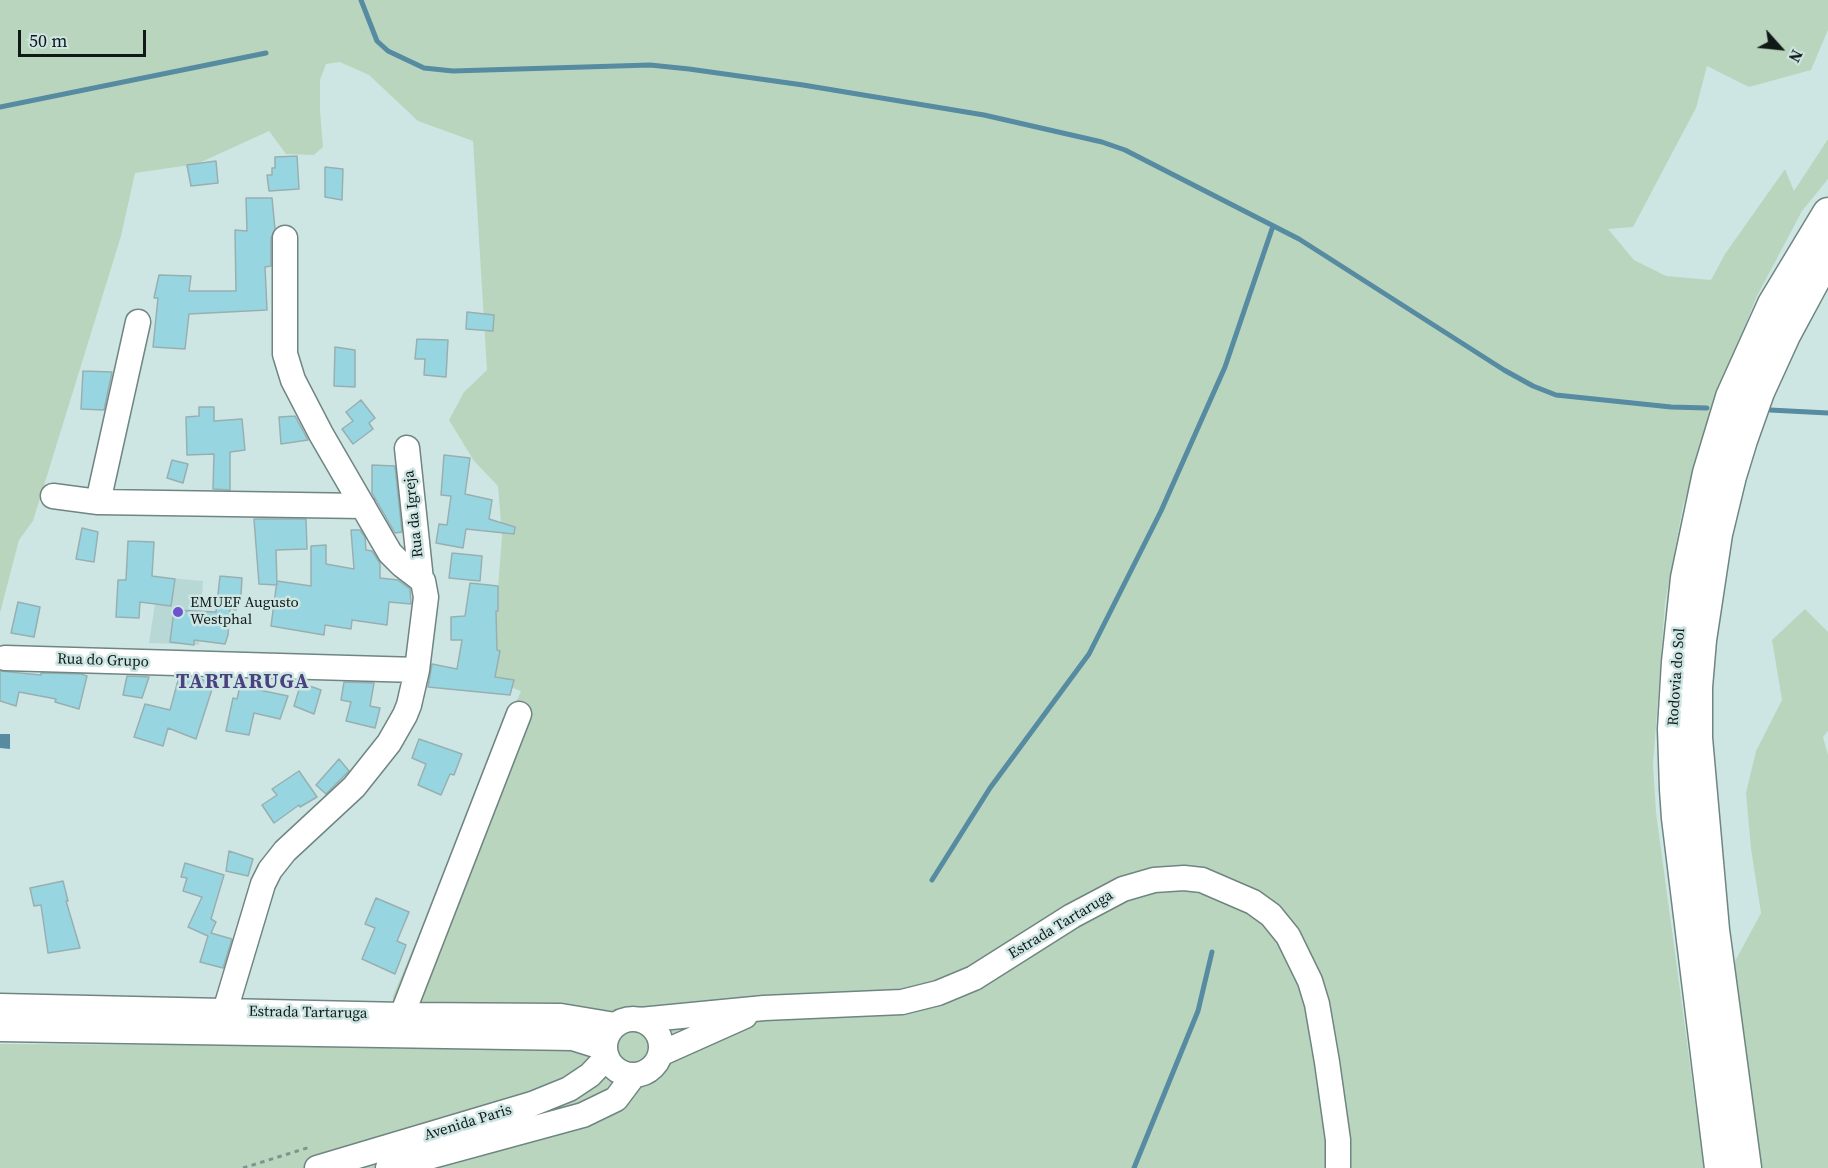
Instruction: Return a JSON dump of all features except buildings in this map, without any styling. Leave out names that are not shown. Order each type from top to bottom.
[{"type":"main road","name":"Rodovia do Sol","points":[[1720,1168],[1675,789],[1673,729],[1686,578],[1708,473],[1731,397],[1773,304],[1828,213]]},
{"type":"main road","name":"Rodovia do Sol","points":[[1746,1168],[1714,930],[1697,738],[1697,687],[1701,640],[1717,534],[1742,440],[1759,392],[1785,335],[1828,255]]},
{"type":"street","points":[[225,1011],[263,884],[270,870],[285,851],[354,786],[389,743],[409,705],[417,670],[426,597],[422,580],[390,553],[321,434],[293,380],[285,354],[285,238]]},
{"type":"street","points":[[98,502],[138,322]]},
{"type":"street","name":"Rua da Igreja","points":[[407,448],[422,580]]},
{"type":"street","points":[[53,496],[98,502],[363,506]]},
{"type":"street","name":"Rua do Grupo","points":[[5,658],[417,670]]},
{"type":"street","points":[[402,1015],[519,714]]},
{"type":"street","name":"Estrada Tartaruga","points":[[640,1020],[764,1008],[902,1002],[938,993],[974,978],[1072,916],[1123,889],[1154,880],[1184,878],[1202,880],[1252,902],[1271,915],[1288,936],[1310,981],[1317,1004],[1327,1062],[1338,1140],[1338,1168]]},
{"type":"street","name":"Estrada Tartaruga","points":[[0,1006],[402,1015],[561,1016],[615,1025]]},
{"type":"street","name":"Estrada Tartaruga","points":[[660,1054],[764,1008]]},
{"type":"street","points":[[640,1020],[655,1029],[661,1046],[660,1054],[651,1069],[634,1075],[626,1074],[611,1065],[606,1053],[609,1032],[623,1021],[640,1020]]},
{"type":"street","name":"Estrada Tartaruga","points":[[0,1029],[573,1038],[606,1053]]},
{"type":"street","name":"Avenida Paris","points":[[317,1168],[532,1104],[569,1089],[590,1075],[606,1053]]},
{"type":"street","name":"Avenida Paris","points":[[388,1168],[583,1115],[616,1099],[634,1075]]},
{"type":"shaded area","name":"EMUEF Augusto Westphal","points":[[159,577],[203,581],[199,645],[149,643]]},
{"type":"green space","points":[[0,0],[1828,0],[1828,30],[1811,70],[1749,87],[1707,66],[1696,108],[1633,227],[1608,229],[1634,260],[1666,276],[1711,280],[1725,254],[1785,169],[1794,191],[1828,139],[1828,179],[1802,211],[1757,296],[1718,393],[1683,506],[1665,603],[1653,765],[1656,812],[1704,1168],[0,1168],[0,1044],[390,1046],[393,996],[521,691],[491,680],[502,536],[498,486],[474,461],[449,420],[464,392],[487,370],[473,141],[418,121],[369,75],[340,62],[326,64],[320,80],[323,147],[314,155],[286,154],[269,131],[197,164],[135,173],[121,236],[33,521],[19,540],[0,613]]},
{"type":"green space","points":[[1805,609],[1828,632],[1828,731],[1823,737],[1828,755],[1828,1168],[1759,1168],[1733,965],[1761,913],[1751,849],[1746,793],[1756,751],[1782,700],[1772,640]]},
{"type":"water","points":[[0,734],[10,734],[10,749],[0,748]]},
{"type":"waterway","points":[[361,0],[377,41],[388,51],[424,68],[453,71],[650,65],[689,69],[984,115],[1102,142],[1125,150],[1299,239],[1504,370],[1533,386],[1556,395],[1671,407],[1707,408]]},
{"type":"waterway","points":[[0,107],[266,53]]},
{"type":"waterway","points":[[932,880],[990,788],[1089,654],[1161,511],[1225,367],[1273,226]]},
{"type":"waterway","points":[[1770,410],[1828,413]]},
{"type":"waterway","points":[[1134,1168],[1198,1011],[1212,952]]},
{"type":"place","name":"EMUEF Augusto Westphal","points":[[178,612]]},
{"type":"district","name":"TARTARUGA","points":[[243,683]]}]
